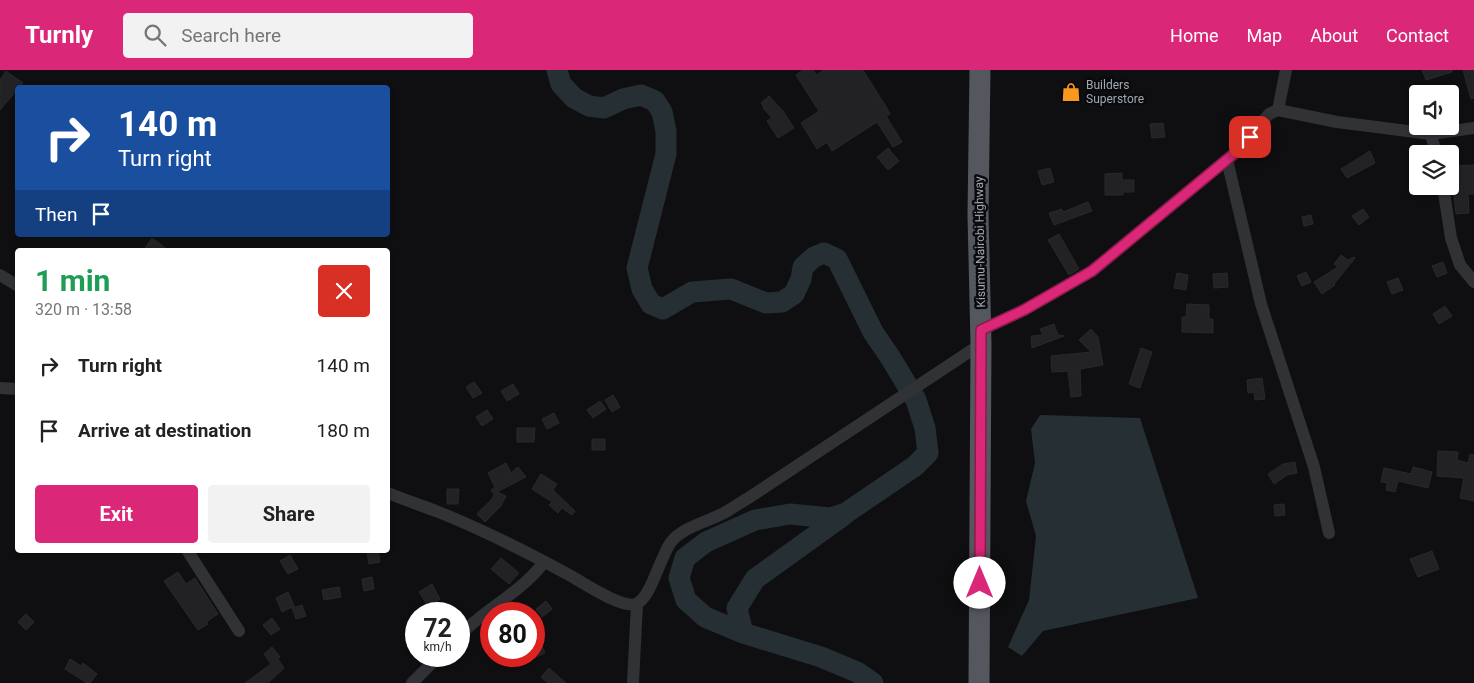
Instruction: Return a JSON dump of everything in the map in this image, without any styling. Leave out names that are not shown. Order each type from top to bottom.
[{"type":"highway","name":"Kisumu-Nairobi Highway","points":[[979,683],[981,337],[978,215],[980,70]]},
{"type":"street","points":[[1278,110],[1286,70]]},
{"type":"street","points":[[390,494],[442,513],[495,538],[613,599],[627,605],[637,604],[647,596],[664,552],[672,541],[686,530],[723,513],[750,497],[923,382],[981,337],[1092,271],[1241,148],[1269,114],[1278,110],[1337,122],[1409,131]]},
{"type":"street","points":[[1459,130],[1474,128]]},
{"type":"street","points":[[1227,160],[1261,304],[1314,467],[1329,533]]},
{"type":"street","points":[[1444,195],[1451,238],[1460,265],[1474,282]]},
{"type":"street","points":[[0,275],[15,284]]},
{"type":"street","points":[[0,388],[15,389]]},
{"type":"street","points":[[189,553],[239,631]]},
{"type":"street","points":[[470,625],[528,581],[541,566]]},
{"type":"street","points":[[633,683],[637,604]]},
{"type":"street","points":[[412,683],[427,667]]},
{"type":"shaded area","points":[[1040,415],[1140,418],[1198,598],[1043,631],[1022,656],[1008,647],[1029,600],[1036,536],[1026,501],[1035,463],[1031,429]]},
{"type":"building","points":[[803,70],[813,70],[816,75],[824,70],[863,70],[890,114],[886,116],[902,142],[893,147],[877,122],[832,151],[827,142],[817,149],[801,123],[819,111],[796,75]]},
{"type":"building","points":[[1422,70],[1452,70],[1452,72],[1426,80]]},
{"type":"building","points":[[1463,70],[1474,70],[1474,98],[1471,99]]},
{"type":"building","points":[[6,71],[23,83],[21,85],[15,85],[15,92],[0,110],[0,80]]},
{"type":"building","points":[[769,96],[783,111],[794,128],[778,138],[767,121],[772,118],[761,103]]},
{"type":"building","points":[[1163,123],[1165,137],[1152,138],[1150,124]]},
{"type":"building","points":[[888,148],[899,161],[888,170],[877,157]]},
{"type":"building","points":[[1370,151],[1375,163],[1347,178],[1341,169]]},
{"type":"building","points":[[1474,165],[1474,194],[1468,194],[1469,213],[1456,214],[1454,195],[1459,195],[1459,166]]},
{"type":"building","points":[[1050,168],[1054,182],[1042,185],[1038,171]]},
{"type":"building","points":[[1122,173],[1122,180],[1134,180],[1134,192],[1123,192],[1123,195],[1105,195],[1105,174]]},
{"type":"building","points":[[1088,202],[1092,211],[1054,225],[1049,213],[1062,209],[1063,212]]},
{"type":"building","points":[[1363,209],[1369,217],[1359,225],[1352,216]]},
{"type":"building","points":[[1311,215],[1313,224],[1304,226],[1302,217]]},
{"type":"building","points":[[1059,234],[1079,269],[1069,275],[1048,240]]},
{"type":"building","points":[[152,238],[165,248],[145,248]]},
{"type":"building","points":[[1341,255],[1348,260],[1355,258],[1335,285],[1322,294],[1314,282],[1338,267],[1334,264]]},
{"type":"building","points":[[1443,262],[1447,273],[1437,277],[1432,266]]},
{"type":"building","points":[[1306,272],[1311,282],[1302,286],[1297,276]]},
{"type":"building","points":[[1177,273],[1188,275],[1186,290],[1174,288]]},
{"type":"building","points":[[1227,273],[1228,287],[1214,288],[1213,274]]},
{"type":"building","points":[[1398,278],[1403,290],[1392,294],[1387,282]]},
{"type":"building","points":[[1187,304],[1209,305],[1209,319],[1213,319],[1213,333],[1182,332],[1182,317],[1186,317]]},
{"type":"building","points":[[1445,306],[1452,316],[1439,324],[1433,314]]},
{"type":"building","points":[[1054,324],[1058,335],[1064,336],[1032,348],[1031,336],[1043,335],[1040,329]]},
{"type":"building","points":[[1091,329],[1098,337],[1103,365],[1080,369],[1081,396],[1071,397],[1068,371],[1052,372],[1051,356],[1091,352],[1079,340]]},
{"type":"building","points":[[1141,348],[1152,352],[1140,388],[1129,384]]},
{"type":"building","points":[[1262,378],[1265,399],[1255,400],[1254,392],[1248,393],[1247,380]]},
{"type":"building","points":[[474,382],[482,393],[473,398],[466,387]]},
{"type":"building","points":[[513,384],[519,394],[507,401],[501,391]]},
{"type":"building","points":[[613,395],[620,407],[612,412],[605,400]]},
{"type":"building","points":[[600,401],[606,409],[593,418],[587,410]]},
{"type":"building","points":[[487,410],[493,419],[482,426],[476,417]]},
{"type":"building","points":[[554,413],[559,423],[547,429],[542,419]]},
{"type":"building","points":[[517,428],[535,428],[534,442],[517,442]]},
{"type":"building","points":[[592,439],[605,439],[605,450],[592,450]]},
{"type":"building","points":[[1438,451],[1458,452],[1457,460],[1468,463],[1470,454],[1474,455],[1474,501],[1460,498],[1464,478],[1437,476]]},
{"type":"building","points":[[1295,462],[1297,473],[1287,475],[1274,484],[1268,474],[1283,464]]},
{"type":"building","points":[[506,463],[511,473],[518,467],[526,477],[497,492],[506,496],[501,506],[485,522],[477,514],[492,499],[495,492],[493,493],[491,490],[495,487],[488,473]]},
{"type":"building","points":[[1413,467],[1432,472],[1428,488],[1398,481],[1395,492],[1386,490],[1387,483],[1381,482],[1384,468],[1411,474]]},
{"type":"building","points":[[541,474],[557,484],[553,490],[575,511],[572,515],[562,508],[558,513],[549,505],[552,502],[532,489]]},
{"type":"building","points":[[447,489],[459,489],[458,504],[447,504]]},
{"type":"building","points":[[1284,504],[1285,515],[1275,516],[1274,505]]},
{"type":"building","points":[[1432,551],[1439,569],[1418,577],[1410,559]]},
{"type":"building","points":[[367,553],[378,553],[380,562],[369,564]]},
{"type":"building","points":[[290,555],[298,569],[288,574],[280,561]]},
{"type":"building","points":[[501,558],[519,573],[509,584],[491,569]]},
{"type":"building","points":[[178,572],[186,584],[195,578],[218,614],[206,622],[208,624],[198,630],[164,581]]},
{"type":"building","points":[[372,577],[374,589],[364,591],[362,579]]},
{"type":"building","points":[[432,584],[440,599],[435,602],[425,602],[419,592]]},
{"type":"building","points":[[339,587],[341,597],[324,600],[322,590]]},
{"type":"building","points":[[288,592],[294,606],[282,612],[276,598]]},
{"type":"building","points":[[546,601],[552,609],[545,615],[545,602]]},
{"type":"building","points":[[302,605],[306,616],[296,619],[292,608]]},
{"type":"building","points":[[26,614],[34,622],[26,630],[18,622]]},
{"type":"building","points":[[272,618],[280,629],[271,635],[263,625]]},
{"type":"building","points":[[272,647],[280,657],[278,659],[284,668],[268,683],[245,683],[271,664],[264,654]]},
{"type":"building","points":[[70,659],[81,666],[83,663],[97,674],[90,683],[65,669]]},
{"type":"building","points":[[549,668],[566,683],[548,683],[541,677]]},
{"type":"waterway","points":[[557,70],[561,84],[574,98],[589,106],[604,108],[623,99],[641,95],[655,101],[662,112],[666,131],[666,154],[637,268],[642,289],[651,304],[663,309],[692,292],[731,289],[766,303],[782,302],[794,294],[801,279],[803,267],[814,257],[824,253],[837,259],[873,332],[916,400],[925,428],[928,453],[915,466],[846,513],[830,518],[790,514],[755,520],[706,542],[685,558],[679,578],[686,600],[705,617],[743,633],[821,657],[857,672],[873,683]]},
{"type":"waterway","points":[[743,633],[737,608],[755,579],[844,515]]},
{"type":"place","name":"Builders Superstore","points":[[1071,92]]},
{"type":"route","points":[[980,583],[981,330],[1024,310],[1092,271],[1241,148],[1250,137]]}]
